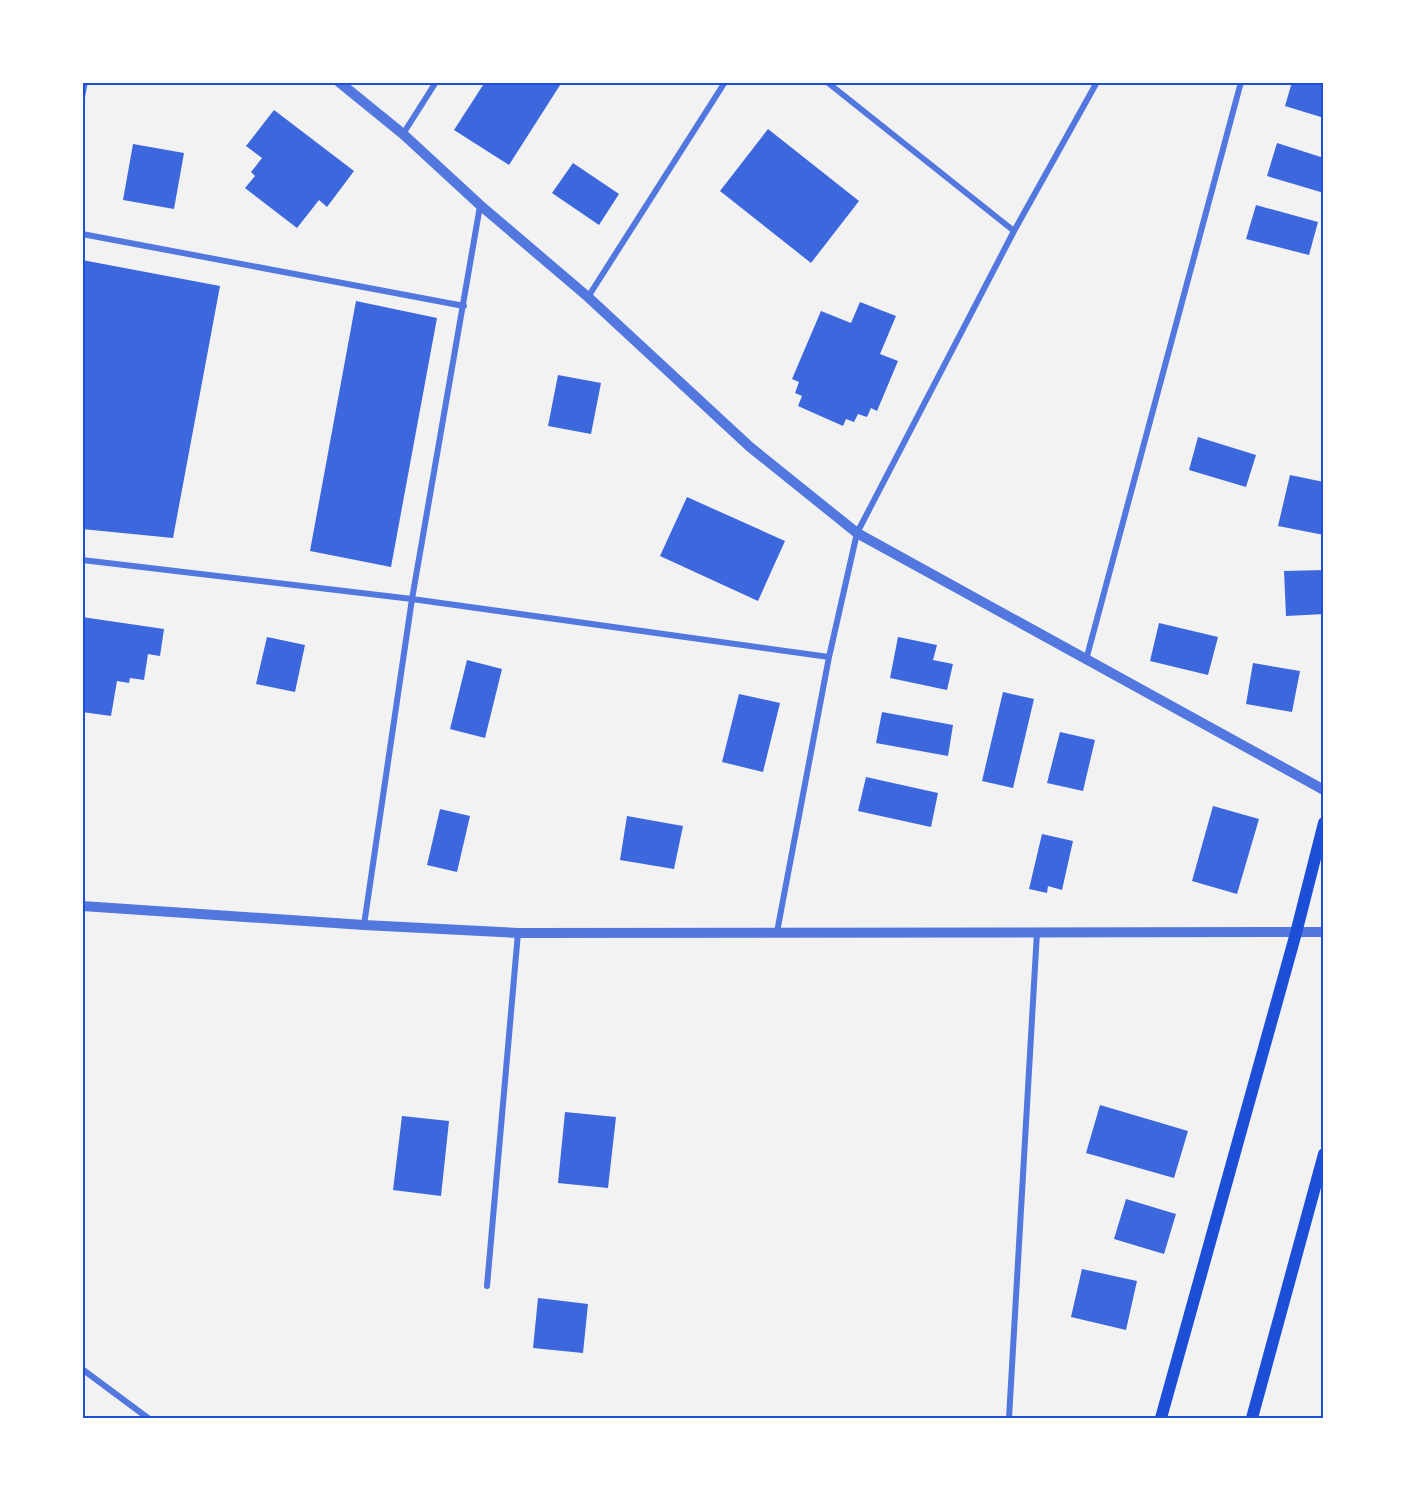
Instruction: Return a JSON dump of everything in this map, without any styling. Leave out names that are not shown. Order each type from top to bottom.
[{"type":"main road","points":[[1161,1419],[1296,933],[1323,823]]},
{"type":"main road","points":[[1252,1419],[1323,1154]]},
{"type":"street","points":[[82,97],[85,82]]},
{"type":"street","points":[[339,82],[403,134],[480,205],[588,297],[750,447],[857,533],[1323,790]]},
{"type":"street","points":[[403,134],[436,82]]},
{"type":"street","points":[[588,297],[725,82]]},
{"type":"street","points":[[827,82],[1014,231]]},
{"type":"street","points":[[777,932],[829,657],[857,533],[1014,231],[1097,82]]},
{"type":"street","points":[[1086,660],[1241,82]]},
{"type":"street","points":[[364,925],[412,599],[480,205]]},
{"type":"street","points":[[82,234],[464,306]]},
{"type":"street","points":[[82,560],[412,599],[829,657]]},
{"type":"street","points":[[82,906],[518,933],[1323,932]]},
{"type":"street","points":[[1009,1419],[1036,932]]},
{"type":"street","points":[[487,1286],[518,933]]},
{"type":"street","points":[[82,1368],[148,1419]]},
{"type":"building","points":[[485,82],[562,82],[509,165],[454,130]]},
{"type":"building","points":[[1292,82],[1324,82],[1324,118],[1285,106]]},
{"type":"building","points":[[274,110],[354,171],[327,207],[319,200],[297,228],[245,188],[255,176],[251,172],[262,158],[246,146]]},
{"type":"building","points":[[768,129],[859,201],[811,263],[720,191]]},
{"type":"building","points":[[1277,143],[1324,158],[1324,193],[1267,176]]},
{"type":"building","points":[[133,144],[184,153],[174,209],[123,200]]},
{"type":"building","points":[[573,163],[619,194],[599,225],[552,193]]},
{"type":"building","points":[[1256,205],[1318,222],[1309,255],[1246,239]]},
{"type":"building","points":[[82,260],[220,286],[173,538],[82,529]]},
{"type":"building","points":[[356,301],[437,318],[391,567],[310,551]]},
{"type":"building","points":[[860,302],[896,316],[880,354],[898,361],[877,411],[871,408],[867,417],[858,414],[854,422],[846,419],[843,426],[798,406],[802,396],[795,393],[799,382],[792,379],[821,311],[851,323]]},
{"type":"building","points":[[558,375],[601,383],[591,434],[548,426]]},
{"type":"building","points":[[1198,437],[1256,455],[1246,487],[1189,470]]},
{"type":"building","points":[[1290,475],[1324,482],[1324,535],[1278,526]]},
{"type":"building","points":[[687,497],[785,541],[758,601],[660,556]]},
{"type":"building","points":[[1324,570],[1324,614],[1286,616],[1284,571]]},
{"type":"building","points":[[82,617],[164,629],[160,656],[148,654],[144,680],[130,678],[129,683],[117,681],[111,716],[82,712]]},
{"type":"building","points":[[1159,623],[1218,637],[1208,675],[1150,661]]},
{"type":"building","points":[[267,637],[305,645],[295,692],[256,684]]},
{"type":"building","points":[[898,637],[937,645],[933,660],[953,664],[947,690],[890,678]]},
{"type":"building","points":[[467,660],[502,669],[485,738],[450,729]]},
{"type":"building","points":[[1253,663],[1300,671],[1292,712],[1246,704]]},
{"type":"building","points":[[1003,692],[1034,699],[1013,788],[982,781]]},
{"type":"building","points":[[739,694],[780,703],[763,772],[722,762]]},
{"type":"building","points":[[882,712],[953,725],[948,756],[876,743]]},
{"type":"building","points":[[1060,732],[1095,740],[1083,791],[1047,783]]},
{"type":"building","points":[[866,777],[938,793],[931,827],[858,811]]},
{"type":"building","points":[[1213,806],[1259,819],[1237,894],[1192,881]]},
{"type":"building","points":[[440,809],[470,816],[457,872],[427,865]]},
{"type":"building","points":[[627,816],[683,826],[674,869],[620,860]]},
{"type":"building","points":[[1042,834],[1073,841],[1062,890],[1048,886],[1047,893],[1029,889]]},
{"type":"building","points":[[1100,1105],[1188,1131],[1174,1178],[1086,1153]]},
{"type":"building","points":[[565,1112],[616,1117],[608,1188],[558,1183]]},
{"type":"building","points":[[402,1116],[449,1121],[441,1196],[393,1190]]},
{"type":"building","points":[[1126,1199],[1176,1214],[1164,1254],[1114,1239]]},
{"type":"building","points":[[1082,1269],[1137,1281],[1126,1330],[1071,1317]]},
{"type":"building","points":[[538,1298],[588,1304],[583,1353],[533,1348]]}]
